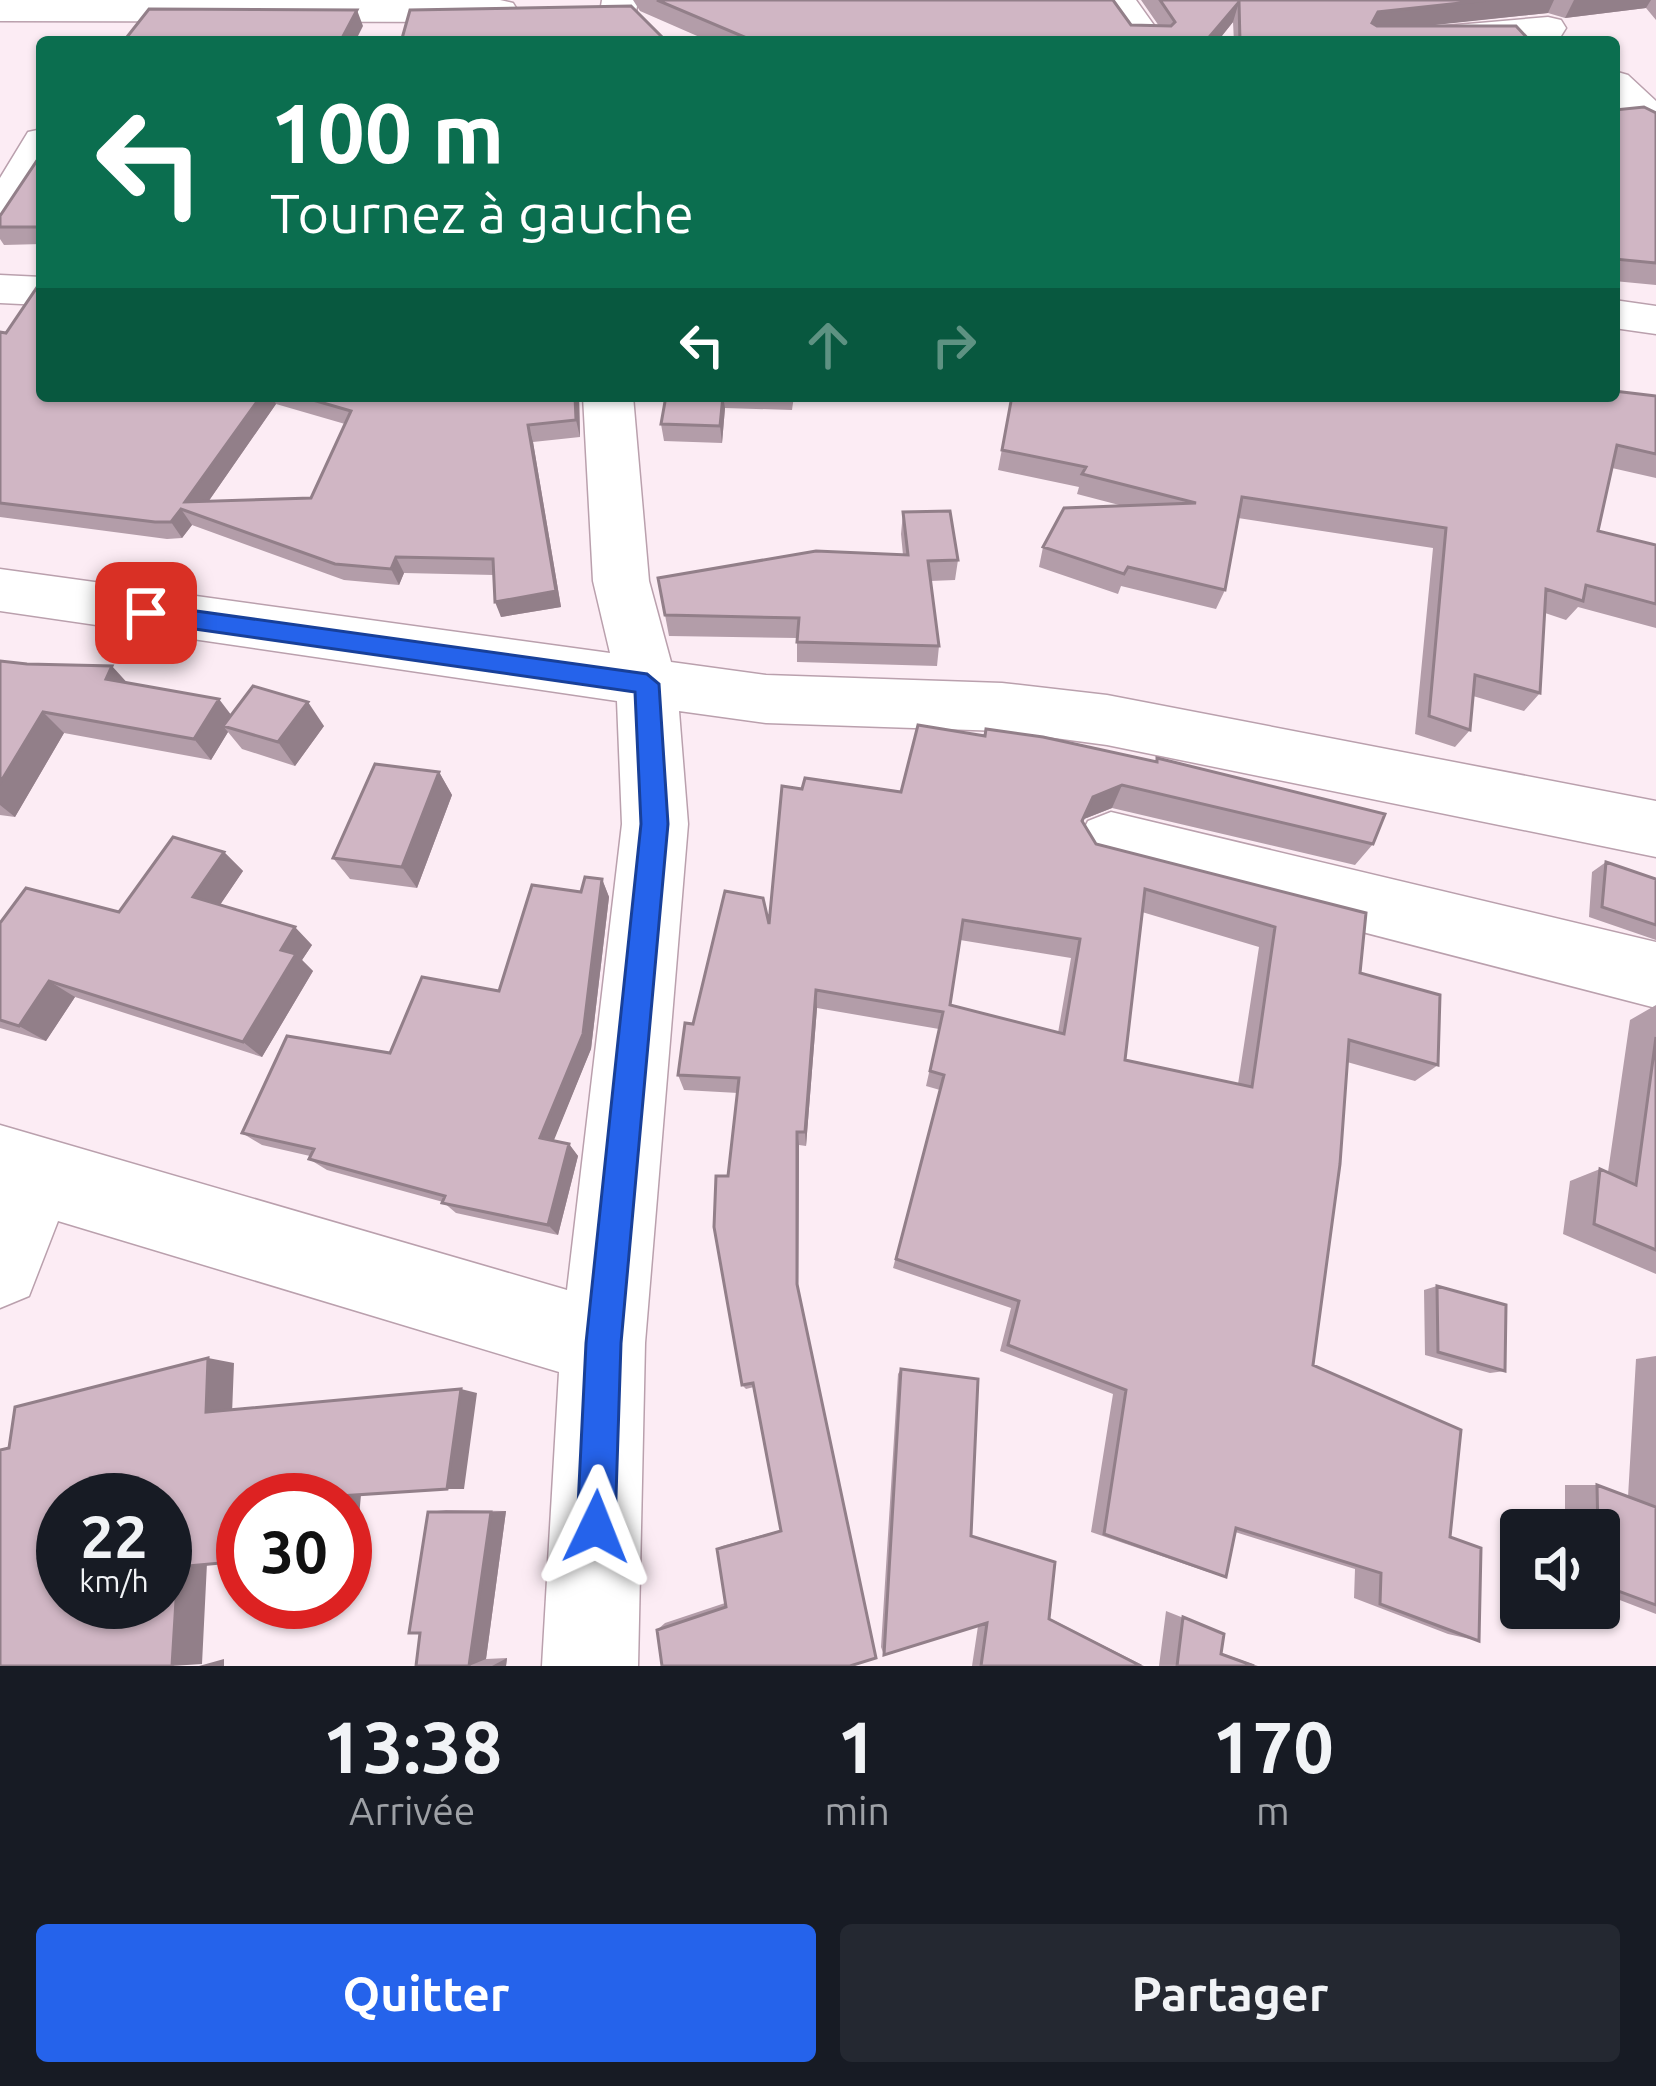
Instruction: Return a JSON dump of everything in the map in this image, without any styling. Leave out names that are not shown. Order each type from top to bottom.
[{"type":"street","points":[[1118,0],[1144,36]]},
{"type":"street","points":[[1518,0],[1557,35]]},
{"type":"street","points":[[0,10],[145,5],[529,11]]},
{"type":"street","points":[[121,36],[145,5]]},
{"type":"street","points":[[574,11],[617,18]]},
{"type":"street","points":[[1621,69],[1656,122]]},
{"type":"street","points":[[0,214],[36,151]]},
{"type":"street","points":[[0,289],[36,291]]},
{"type":"street","points":[[1620,315],[1656,320]]},
{"type":"street","points":[[590,1666],[603,1343],[655,824],[647,684],[621,581],[608,402]]},
{"type":"street","points":[[0,590],[766,699],[931,702],[1107,720],[1656,829]]},
{"type":"street","points":[[1112,841],[1656,975]]},
{"type":"street","points":[[0,1267],[18,1168],[603,1343]]},
{"type":"building","points":[[657,0],[1113,0],[1131,25],[1171,26],[1175,22],[1160,0],[1488,0],[1378,12],[1372,23],[1516,26],[1525,36],[1240,36],[1239,2],[1210,36],[742,36]]},
{"type":"building","points":[[631,6],[661,36],[403,36],[410,10]]},
{"type":"building","points":[[149,9],[357,10],[343,36],[128,36]]},
{"type":"building","points":[[1644,107],[1656,113],[1656,263],[1620,260],[1620,109]]},
{"type":"building","points":[[36,162],[36,227],[0,227],[0,216]]},
{"type":"building","points":[[36,289],[36,402],[257,402],[185,502],[311,498],[351,411],[320,402],[575,402],[576,420],[528,425],[556,591],[495,602],[493,559],[396,557],[391,569],[335,564],[181,509],[171,522],[155,522],[0,503],[0,332],[6,333]]},
{"type":"building","points":[[1620,392],[1656,396],[1656,454],[1617,445],[1598,531],[1656,545],[1656,604],[1586,585],[1583,601],[1546,589],[1540,693],[1475,675],[1470,730],[1429,716],[1446,528],[1242,497],[1225,590],[1128,567],[1124,574],[1043,547],[1064,508],[1196,503],[1082,474],[1086,467],[1002,450],[1011,402],[1620,402]]},
{"type":"building","points":[[665,402],[722,402],[720,426],[661,424]]},
{"type":"building","points":[[950,511],[958,560],[928,561],[939,646],[797,642],[799,618],[665,615],[658,578],[816,551],[908,555],[903,512]]},
{"type":"building","points":[[0,661],[112,666],[106,679],[219,699],[194,739],[43,712],[0,783]]},
{"type":"building","points":[[253,686],[308,702],[278,742],[223,726]]},
{"type":"building","points":[[918,725],[985,736],[986,729],[1157,762],[1157,758],[1385,814],[1373,844],[1122,785],[1093,797],[1082,821],[1096,844],[1366,913],[1360,973],[1440,995],[1438,1065],[1349,1040],[1340,1164],[1313,1365],[1461,1430],[1450,1537],[1481,1548],[1479,1641],[1380,1604],[1381,1573],[1236,1528],[1226,1577],[1104,1534],[1126,1390],[1008,1345],[1019,1301],[896,1259],[944,1075],[930,1071],[943,1012],[816,990],[805,1132],[797,1132],[797,1284],[876,1658],[850,1666],[662,1666],[657,1630],[726,1607],[717,1549],[781,1531],[753,1383],[742,1385],[714,1227],[716,1176],[728,1176],[739,1078],[678,1075],[685,1023],[693,1024],[725,891],[763,898],[769,924],[782,786],[802,789],[805,778],[901,792]],"holes":[[[1145,889],[1275,927],[1252,1087],[1125,1060]],[[963,920],[1080,939],[1064,1034],[950,1005]]]},
{"type":"building","points":[[375,764],[439,772],[402,867],[333,858]]},
{"type":"building","points":[[173,837],[224,852],[193,897],[295,927],[281,950],[296,954],[243,1042],[49,981],[19,1026],[0,1020],[0,923],[26,888],[119,912]]},
{"type":"building","points":[[1606,862],[1656,879],[1656,925],[1602,907]]},
{"type":"building","points":[[585,877],[602,879],[583,1034],[540,1138],[569,1144],[548,1225],[442,1203],[445,1196],[309,1159],[314,1149],[242,1133],[287,1036],[390,1053],[422,977],[499,991],[532,885],[581,892]]},
{"type":"building","points":[[1656,1037],[1656,1250],[1594,1224],[1600,1169],[1636,1185]]},
{"type":"building","points":[[1437,1286],[1506,1305],[1505,1371],[1438,1352]]},
{"type":"building","points":[[208,1358],[206,1412],[461,1389],[447,1489],[372,1494],[372,1473],[216,1473],[216,1563],[192,1566],[192,1473],[36,1473],[36,1629],[174,1629],[172,1666],[0,1666],[0,1450],[9,1448],[15,1407]]},
{"type":"building","points":[[901,1369],[978,1379],[971,1536],[1055,1562],[1049,1619],[1141,1666],[981,1666],[987,1623],[884,1655]]},
{"type":"building","points":[[1597,1485],[1656,1507],[1656,1605],[1620,1592],[1620,1509],[1597,1509]]},
{"type":"building","points":[[428,1512],[491,1512],[469,1666],[416,1666],[420,1633],[409,1633]]},
{"type":"building","points":[[1183,1617],[1224,1634],[1221,1654],[1254,1666],[1177,1666]]},
{"type":"route","points":[[146,613],[647,684],[655,824],[603,1343],[596,1527]]}]
